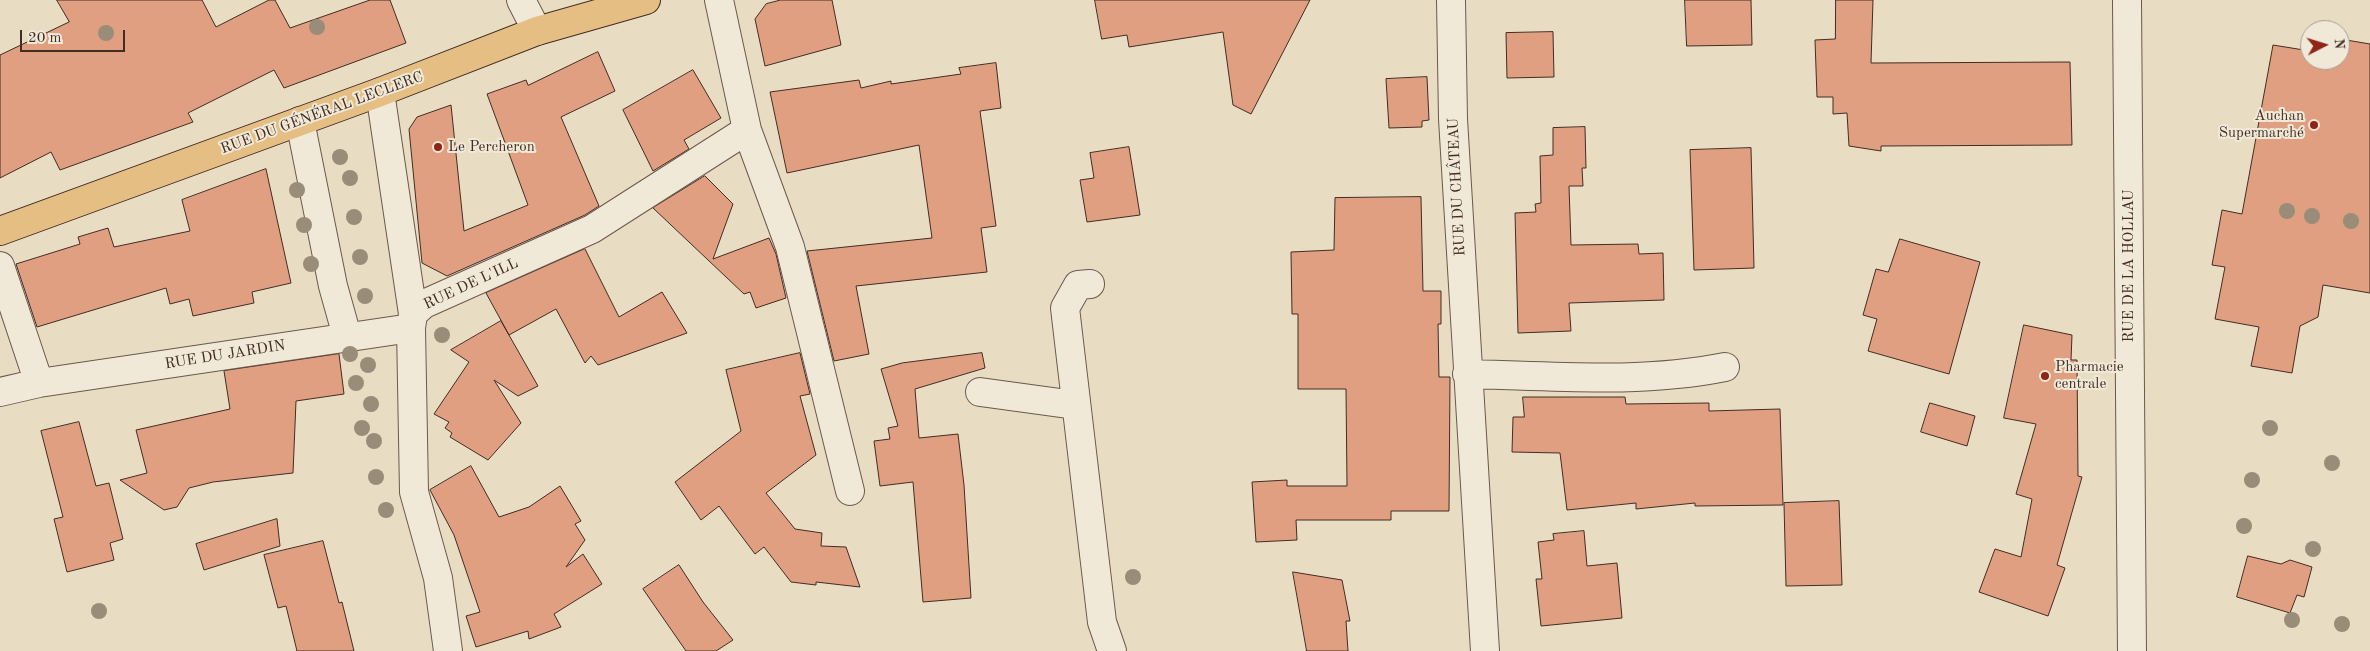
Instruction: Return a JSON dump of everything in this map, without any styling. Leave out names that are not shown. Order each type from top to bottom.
[{"type":"main road","name":"RUE DU GÉNÉRAL LECLERC","points":[[0,230],[380,92],[537,32],[646,0]]},
{"type":"street","points":[[521,0],[537,32]]},
{"type":"street","points":[[719,0],[747,130],[790,247],[850,492]]},
{"type":"street","name":"RUE DU CHÂTEAU","points":[[1451,0],[1453,119],[1485,651]]},
{"type":"street","name":"RUE DE LA HOLLAU","points":[[2127,0],[2132,651]]},
{"type":"street","points":[[380,92],[412,321],[414,492],[436,571],[448,651]]},
{"type":"street","points":[[300,121],[333,286],[346,336]]},
{"type":"street","name":"RUE DE L'ILL","points":[[412,321],[424,304],[592,228],[747,130]]},
{"type":"street","points":[[0,266],[40,383]]},
{"type":"street","points":[[1090,284],[1078,285],[1064,308],[1102,622],[1112,651]]},
{"type":"street","name":"RUE DU JARDIN","points":[[0,392],[40,383],[346,336],[412,321]]},
{"type":"street","points":[[1467,374],[1638,377],[1680,374],[1725,367]]},
{"type":"street","points":[[980,392],[1075,405]]},
{"type":"building","points":[[57,0],[202,0],[216,27],[269,0],[275,0],[290,28],[370,0],[390,0],[406,43],[284,88],[274,70],[188,113],[193,122],[60,170],[51,152],[0,178],[0,55],[69,22]]},
{"type":"building","points":[[781,0],[832,0],[841,45],[765,66],[755,19],[766,4]]},
{"type":"building","points":[[1095,0],[1310,0],[1251,114],[1233,105],[1223,32],[1129,47],[1127,35],[1102,39]]},
{"type":"building","points":[[1685,0],[1751,0],[1752,45],[1687,46]]},
{"type":"building","points":[[1836,0],[1873,0],[1871,63],[2070,62],[2072,145],[1881,146],[1881,151],[1849,146],[1847,113],[1833,114],[1833,97],[1817,97],[1815,40],[1835,39]]},
{"type":"building","points":[[1553,32],[1554,77],[1507,78],[1506,33]]},
{"type":"building","points":[[2350,41],[2370,44],[2370,293],[2323,285],[2318,317],[2300,326],[2292,373],[2251,366],[2259,327],[2215,319],[2225,267],[2212,265],[2222,210],[2242,214],[2273,45],[2300,49],[2300,70],[2350,70]]},
{"type":"building","points":[[598,52],[615,91],[561,117],[599,206],[585,215],[447,276],[422,263],[409,129],[417,117],[451,105],[464,231],[528,205],[487,94],[526,80],[528,85]]},
{"type":"building","points":[[996,63],[1001,108],[980,111],[996,226],[981,228],[987,272],[856,286],[869,354],[834,361],[807,251],[932,238],[919,145],[787,173],[770,92],[859,80],[861,88],[891,81],[891,84],[961,74],[959,68]]},
{"type":"building","points":[[693,70],[721,118],[684,140],[689,149],[653,171],[623,110]]},
{"type":"building","points":[[1427,77],[1429,120],[1422,121],[1422,127],[1389,128],[1386,79]]},
{"type":"building","points":[[1585,127],[1586,168],[1582,168],[1583,186],[1569,186],[1571,245],[1638,244],[1639,254],[1663,253],[1664,300],[1569,303],[1571,331],[1518,333],[1515,213],[1536,212],[1535,204],[1541,203],[1540,156],[1553,155],[1553,128]]},
{"type":"building","points":[[1129,147],[1140,215],[1087,222],[1080,180],[1094,178],[1090,153]]},
{"type":"building","points":[[1751,148],[1754,268],[1694,270],[1690,150]]},
{"type":"building","points":[[266,169],[291,283],[252,292],[254,303],[193,316],[189,299],[170,304],[166,288],[37,327],[16,264],[80,244],[78,237],[108,228],[114,247],[190,231],[182,200]]},
{"type":"building","points":[[705,176],[733,204],[713,259],[769,238],[776,254],[786,298],[756,308],[750,292],[744,294],[653,208]]},
{"type":"building","points":[[1421,197],[1423,291],[1441,291],[1441,324],[1438,324],[1439,377],[1450,377],[1449,511],[1391,511],[1391,520],[1296,520],[1297,540],[1256,542],[1252,482],[1287,480],[1287,486],[1347,486],[1346,389],[1298,389],[1298,314],[1292,314],[1291,252],[1334,250],[1335,198]]},
{"type":"building","points":[[1900,239],[1980,262],[1949,374],[1868,351],[1877,319],[1863,315],[1876,269],[1888,272]]},
{"type":"building","points":[[585,249],[619,317],[662,292],[687,333],[598,365],[591,356],[585,363],[556,309],[509,335],[486,293]]},
{"type":"building","points":[[501,321],[538,386],[518,396],[494,380],[521,423],[488,460],[450,437],[452,433],[445,428],[449,422],[434,414],[469,362],[451,350]]},
{"type":"building","points":[[2024,325],[2072,335],[2071,360],[2077,360],[2078,476],[2082,477],[2057,565],[2065,568],[2048,616],[1979,592],[1995,549],[2021,557],[2032,499],[2016,494],[2036,424],[2004,418]]},
{"type":"building","points":[[800,353],[810,394],[800,396],[816,455],[766,493],[795,529],[822,533],[821,546],[846,547],[860,587],[816,582],[816,585],[791,582],[764,547],[755,554],[719,506],[701,520],[675,482],[741,431],[726,370]]},
{"type":"building","points":[[982,353],[985,368],[915,389],[919,438],[958,434],[964,485],[971,598],[923,602],[913,482],[880,486],[874,441],[890,439],[888,428],[898,426],[881,369],[902,363]]},
{"type":"building","points":[[339,354],[344,394],[296,401],[293,473],[213,482],[189,488],[177,507],[164,510],[120,480],[147,473],[136,430],[230,409],[224,371]]},
{"type":"building","points":[[1523,397],[1625,397],[1626,404],[1709,403],[1709,411],[1780,409],[1783,505],[1695,506],[1695,503],[1636,509],[1636,503],[1567,510],[1560,453],[1512,452],[1513,417],[1524,417]]},
{"type":"building","points":[[1930,403],[1975,416],[1967,446],[1921,432]]},
{"type":"building","points":[[79,422],[96,486],[109,483],[123,539],[110,543],[114,560],[67,572],[54,519],[63,517],[41,431]]},
{"type":"building","points":[[471,466],[499,517],[529,507],[560,486],[581,521],[575,524],[585,540],[566,567],[583,554],[602,584],[554,614],[561,627],[529,639],[528,631],[476,647],[466,616],[480,612],[454,535],[430,490]]},
{"type":"building","points":[[1839,501],[1842,585],[1786,586],[1784,503]]},
{"type":"building","points":[[277,519],[280,546],[204,570],[196,544]]},
{"type":"building","points":[[1584,531],[1587,566],[1617,563],[1622,618],[1541,626],[1536,579],[1542,579],[1538,542],[1554,540],[1553,534]]},
{"type":"building","points":[[323,541],[339,603],[342,602],[354,651],[297,651],[286,606],[278,608],[264,555]]},
{"type":"building","points":[[2248,556],[2281,564],[2290,560],[2312,567],[2304,597],[2297,595],[2290,613],[2237,597]]},
{"type":"building","points":[[679,565],[703,602],[733,640],[716,651],[686,651],[643,589]]},
{"type":"building","points":[[1293,572],[1342,580],[1350,621],[1346,621],[1348,651],[1307,651]]},
{"type":"place","name":"Auchan Supermarché","points":[[2314,125]]},
{"type":"place","name":"Le Percheron","points":[[438,147]]},
{"type":"place","name":"Pharmacie centrale","points":[[2045,376]]}]
